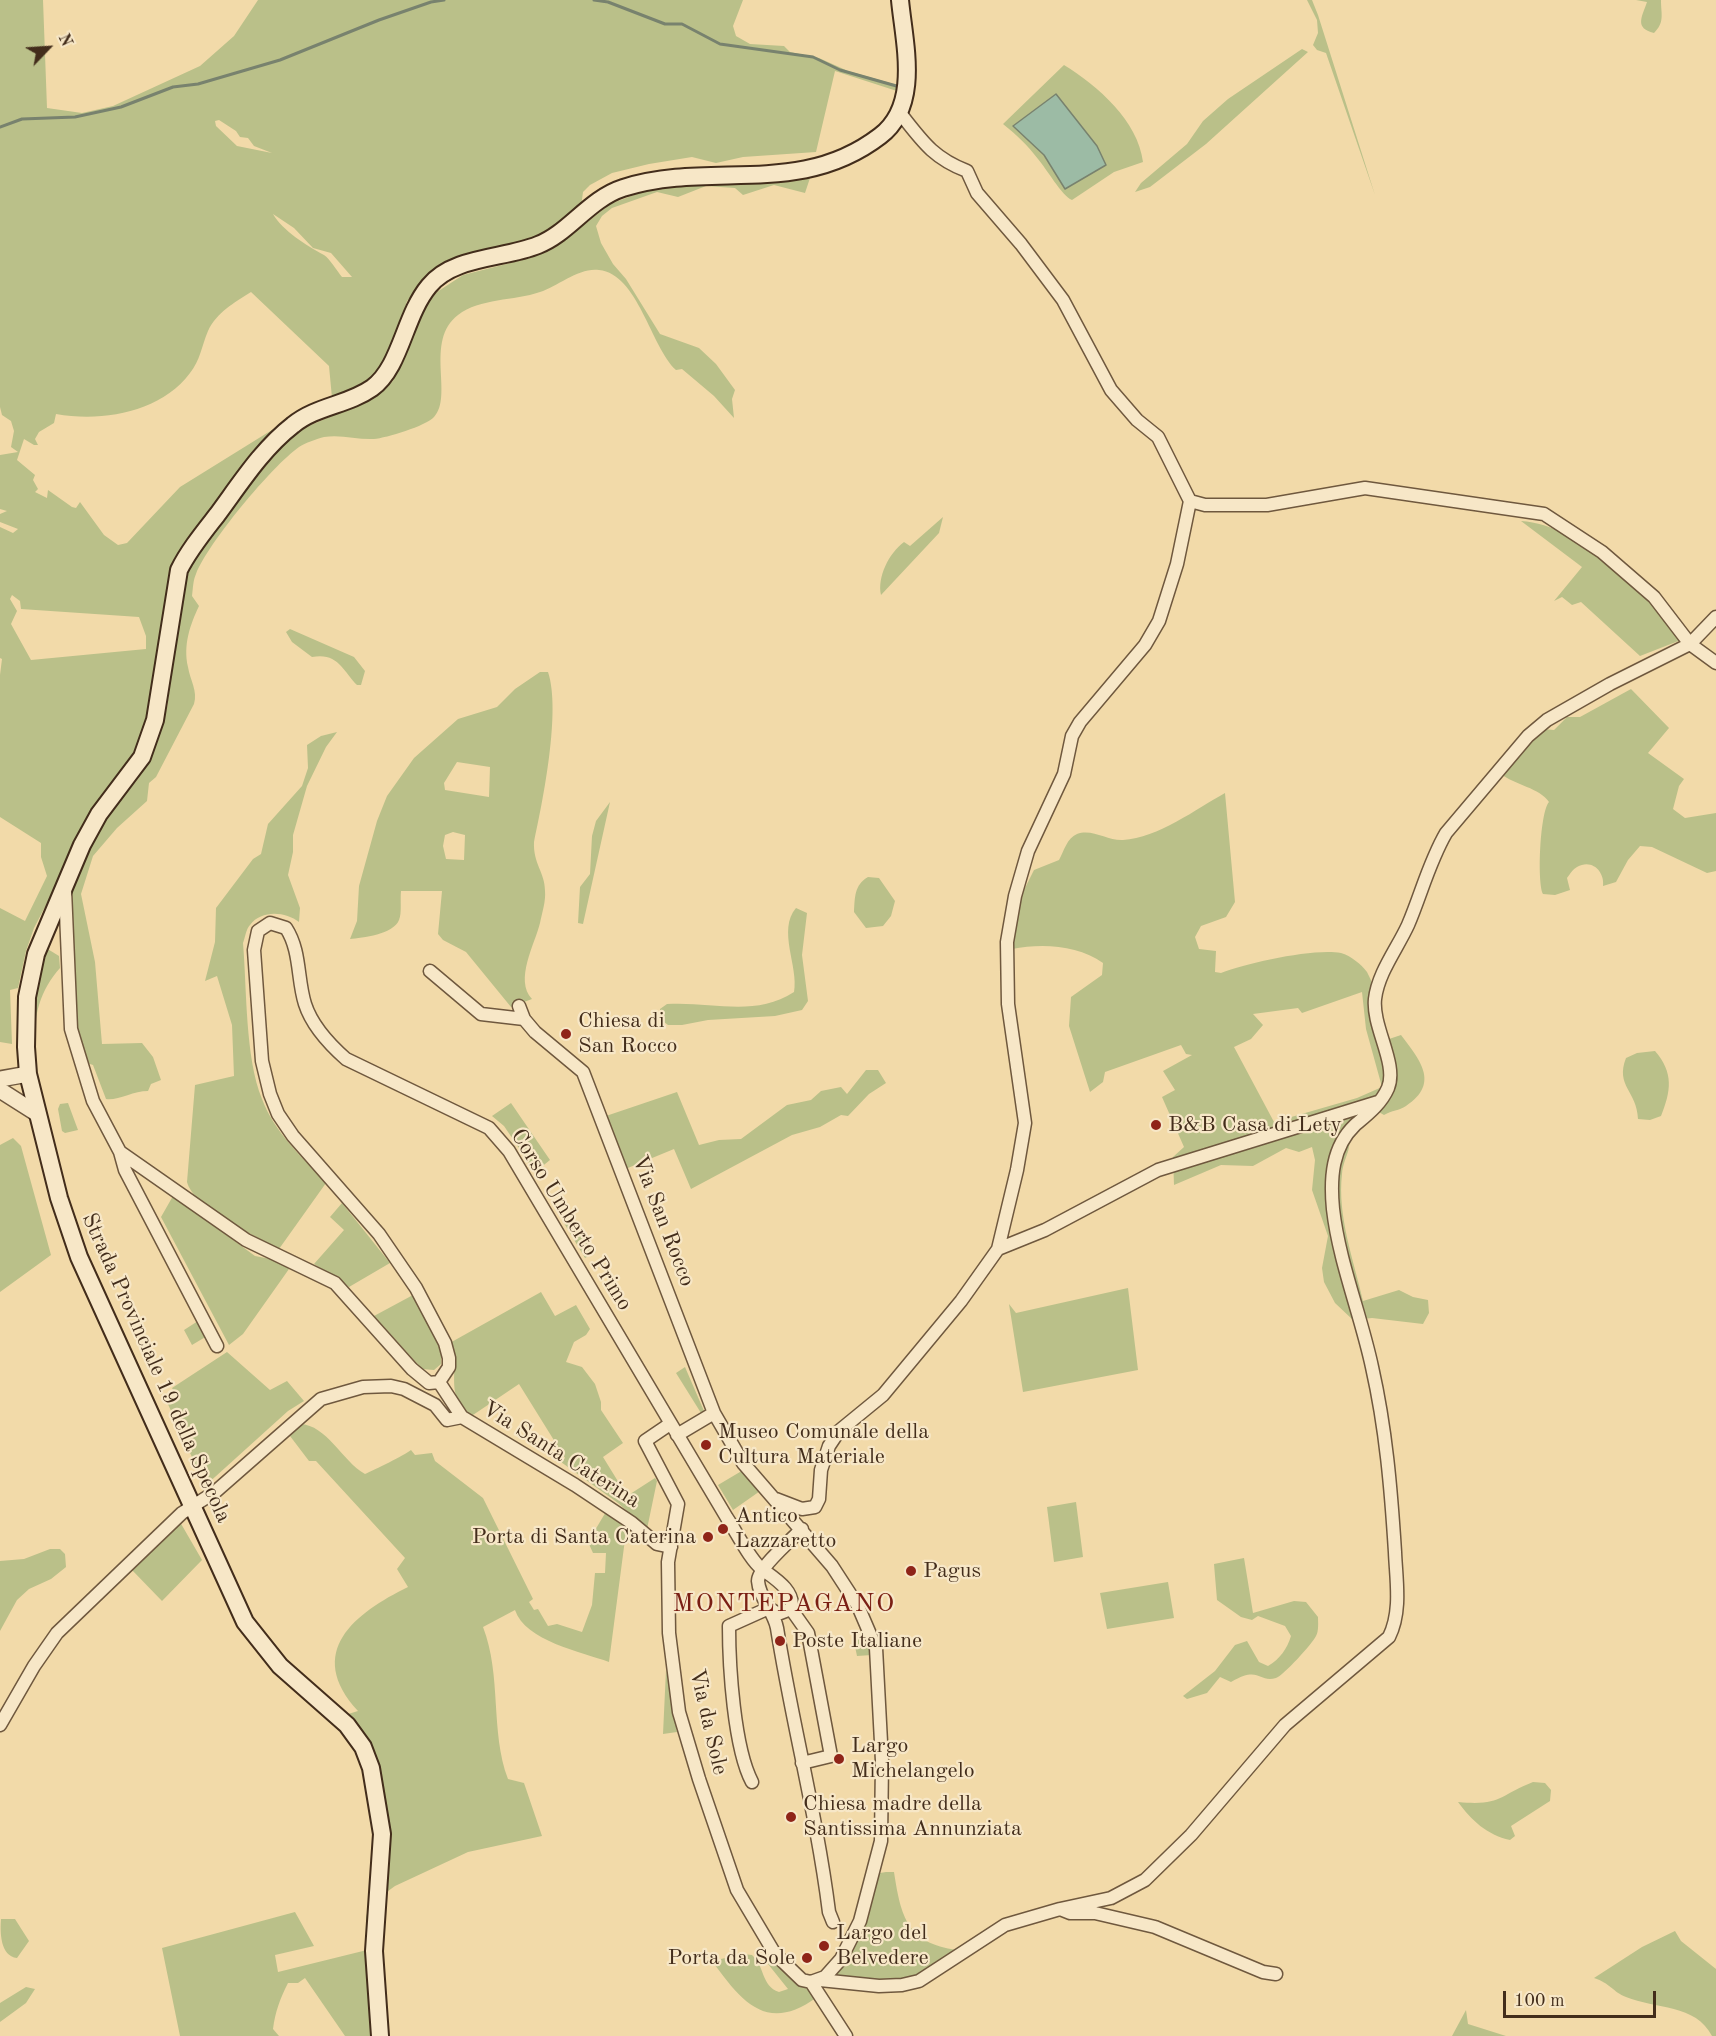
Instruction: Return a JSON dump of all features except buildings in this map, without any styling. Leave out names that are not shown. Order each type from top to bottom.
[{"type":"main road","name":"Strada Provinciale 19 della Specola","points":[[380,2036],[374,1951],[382,1834],[371,1768],[363,1747],[347,1725],[288,1673],[245,1622],[79,1257],[59,1198],[28,1074],[25,1023],[31,971],[46,929],[82,845],[99,814],[142,757],[155,720],[175,582],[190,550],[252,466],[293,424],[321,408],[354,397],[372,387],[389,370],[416,303],[431,283],[450,269],[514,254],[542,244],[588,207],[621,188],[677,176],[764,175],[816,169],[846,157],[882,135],[900,113],[906,89],[900,0]]},
{"type":"street","points":[[776,1499],[802,1509],[815,1507],[819,1499],[821,1470],[829,1446],[840,1431],[883,1395],[961,1301],[998,1250],[1017,1170],[1025,1123],[1007,995],[1007,942],[1015,896],[1028,851],[1064,774],[1072,736],[1080,722],[1145,645],[1159,621],[1177,564],[1190,501],[1158,437],[1137,420],[1111,390],[1063,300],[1043,272],[977,193],[967,171],[948,164],[929,151],[900,113]]},
{"type":"street","points":[[1190,501],[1205,505],[1267,505],[1365,488],[1544,514],[1602,552],[1654,597],[1690,644],[1716,663]]},
{"type":"street","points":[[815,1981],[879,1986],[902,1985],[919,1981],[1005,1925],[1060,1909],[1111,1898],[1145,1880],[1176,1851],[1285,1725],[1389,1636],[1395,1626],[1397,1603],[1391,1476],[1372,1366],[1333,1209],[1332,1181],[1336,1151],[1343,1137],[1379,1101],[1389,1086],[1390,1075],[1375,1019],[1377,988],[1407,927],[1436,849],[1446,833],[1528,736],[1547,720],[1610,684],[1690,644],[1716,617]]},
{"type":"street","points":[[64,886],[71,1029],[81,1066],[101,1118],[120,1152],[125,1170],[217,1346]]},
{"type":"street","name":"Corso Umberto Primo","points":[[439,1382],[448,1367],[449,1358],[445,1343],[416,1288],[379,1234],[293,1136],[278,1114],[270,1094],[262,1061],[254,950],[258,931],[270,923],[286,928],[292,938],[304,1004],[332,1047],[346,1059],[489,1128],[508,1150],[726,1517],[762,1569],[774,1576],[786,1591],[791,1599],[791,1610],[808,1633],[831,1756],[802,1763]]},
{"type":"street","points":[[46,929],[59,926],[67,955]]},
{"type":"street","points":[[430,972],[481,1014],[524,1019]]},
{"type":"street","name":"Via San Rocco","points":[[519,1006],[524,1019],[583,1072],[714,1413],[747,1467],[832,1566],[871,1632],[877,1656],[882,1761],[881,1841],[860,1921],[841,1959],[815,1981]]},
{"type":"street","points":[[0,1078],[28,1074]]},
{"type":"street","points":[[0,1090],[36,1113]]},
{"type":"street","points":[[998,1250],[1045,1230],[1158,1170],[1379,1101]]},
{"type":"street","points":[[120,1152],[246,1240],[335,1283],[412,1369],[429,1383],[439,1382]]},
{"type":"street","name":"Via Santa Caterina","points":[[439,1382],[462,1417],[585,1492],[632,1523],[657,1544],[671,1547]]},
{"type":"street","points":[[0,1725],[34,1666],[57,1633],[182,1513],[215,1491],[321,1399],[363,1387],[391,1386],[410,1392],[435,1405],[447,1420],[462,1417]]},
{"type":"street","points":[[674,1430],[714,1413]]},
{"type":"street","name":"Via da Sole","points":[[674,1430],[645,1441],[678,1504],[671,1547],[668,1594],[673,1676],[679,1712],[699,1779],[741,1898],[776,1954],[802,1980],[815,1981]]},
{"type":"street","points":[[802,1529],[762,1569],[759,1583],[776,1626],[819,1838],[829,1912],[833,1922]]},
{"type":"street","points":[[768,1608],[778,1614],[791,1610]]},
{"type":"street","points":[[752,1782],[744,1768],[729,1649],[729,1626],[768,1608]]},
{"type":"street","points":[[1060,1909],[1070,1913],[1095,1913],[1155,1927],[1261,1972],[1276,1974]]},
{"type":"street","points":[[815,1981],[846,2036]]},
{"type":"green space","points":[[0,0],[43,0],[47,108],[82,113],[113,106],[200,66],[234,36],[258,0],[743,0],[733,26],[736,36],[750,44],[784,46],[790,52],[819,58],[848,71],[901,86],[900,92],[835,71],[816,152],[743,157],[716,163],[692,157],[612,173],[590,185],[583,192],[581,207],[544,237],[446,261],[407,301],[396,340],[385,367],[367,387],[332,398],[329,366],[251,292],[216,318],[190,373],[178,387],[163,397],[147,406],[111,415],[92,417],[56,414],[54,423],[39,432],[35,439],[38,445],[24,439],[17,460],[35,475],[33,480],[38,489],[35,492],[47,498],[48,490],[76,508],[80,502],[104,535],[118,545],[127,543],[180,487],[288,420],[186,545],[156,693],[140,747],[70,859],[34,928],[26,951],[18,988],[10,990],[12,1044],[0,1042],[0,908],[25,921],[47,876],[41,857],[41,843],[0,817],[2,659],[0,658],[0,527],[13,533],[18,529],[0,522],[0,514],[7,511],[0,509],[0,455],[18,452],[11,447],[14,431],[11,421],[2,415],[0,407]],"holes":[[[219,120],[236,131],[240,137],[248,138],[254,146],[272,153],[237,146],[216,126],[215,121]],[[273,214],[294,228],[313,248],[331,253],[352,277],[342,277],[326,257],[296,237]],[[12,595],[20,601],[21,609],[139,617],[146,636],[146,649],[31,660],[11,624],[17,611],[10,599]]]},
{"type":"green space","points":[[1307,0],[1312,0],[1318,15],[1375,195],[1326,53],[1317,50],[1313,45],[1318,33],[1317,20]]},
{"type":"green space","points":[[1636,0],[1661,0],[1661,22],[1654,33],[1644,28],[1641,21],[1647,2]]},
{"type":"green space","points":[[1302,49],[1308,52],[1206,144],[1150,187],[1135,192],[1141,183],[1187,144],[1203,121],[1228,99]]},
{"type":"green space","points":[[1064,65],[1103,94],[1125,119],[1140,147],[1143,162],[1114,172],[1072,200],[1059,188],[1018,136],[1003,124]],"holes":[[[1056,94],[1065,189],[1044,155],[1013,126]]]},
{"type":"green space","points":[[810,178],[805,193],[774,185],[743,195],[735,188],[706,186],[678,197],[657,192],[612,208],[602,216],[596,226],[601,243],[613,264],[626,279],[660,334],[699,348],[716,364],[735,390],[732,399],[734,418],[714,396],[682,369],[676,370],[667,359],[634,297],[624,284],[612,275],[599,270],[584,271],[540,292],[476,306],[458,315],[448,326],[443,339],[441,396],[439,408],[434,417],[415,428],[380,438],[330,436],[302,446],[273,470],[227,525],[203,560],[194,582],[192,596],[199,606],[190,628],[186,651],[194,690],[194,704],[156,777],[149,783],[147,801],[117,828],[93,856],[81,894],[95,962],[102,1044],[142,1043],[153,1057],[161,1080],[151,1084],[148,1091],[106,1099],[93,1065],[87,1063],[77,1035],[70,886],[105,818],[138,779],[158,739],[167,708],[186,571],[199,547],[293,433],[377,396],[393,381],[419,313],[437,292],[463,275],[530,258],[556,247],[610,204],[658,186]]},
{"type":"green space","points":[[943,517],[939,533],[881,595],[880,588],[885,566],[894,552],[904,542],[910,546]]},
{"type":"green space","points":[[1521,521],[1544,525],[1567,535],[1611,564],[1632,582],[1681,640],[1640,656],[1581,602],[1572,605],[1562,597],[1554,601],[1582,567]]},
{"type":"green space","points":[[290,629],[354,657],[365,671],[361,685],[357,685],[334,660],[321,656],[312,657],[292,642],[286,632]]},
{"type":"green space","points":[[540,672],[548,672],[553,709],[549,756],[534,842],[535,856],[543,878],[545,895],[540,923],[525,972],[527,991],[532,999],[511,1007],[466,952],[443,940],[438,934],[442,891],[401,891],[400,914],[396,925],[384,932],[350,939],[357,921],[359,886],[377,821],[387,796],[414,758],[458,719],[497,707],[515,689]],"holes":[[[457,762],[490,767],[489,797],[445,790],[444,783]],[[453,832],[465,835],[464,860],[446,859],[443,846],[445,835]]]},
{"type":"green space","points":[[1631,689],[1669,728],[1648,753],[1684,779],[1679,786],[1673,809],[1685,818],[1716,813],[1716,871],[1707,873],[1652,847],[1640,846],[1628,860],[1616,882],[1603,886],[1600,871],[1588,864],[1574,869],[1567,878],[1570,890],[1555,895],[1543,894],[1540,876],[1540,847],[1543,819],[1549,802],[1540,793],[1501,774],[1543,729],[1554,730],[1567,717],[1580,717]]},
{"type":"green space","points":[[337,732],[326,747],[307,786],[293,835],[293,852],[288,875],[300,908],[299,922],[281,914],[261,916],[249,927],[243,943],[248,1023],[256,1082],[274,1123],[326,1183],[279,1249],[213,1211],[192,1192],[187,1182],[195,1085],[234,1076],[232,1025],[217,976],[205,981],[215,942],[216,908],[253,859],[261,854],[268,824],[302,786],[308,768],[307,745],[321,736]]},
{"type":"green space","points":[[1225,793],[1235,902],[1226,917],[1201,926],[1195,937],[1199,949],[1216,951],[1215,972],[1221,973],[1298,954],[1329,952],[1345,954],[1362,966],[1371,980],[1386,1040],[1401,1035],[1420,1062],[1425,1080],[1423,1089],[1417,1097],[1401,1109],[1384,1115],[1377,1111],[1348,1130],[1348,1153],[1343,1168],[1341,1190],[1347,1238],[1363,1301],[1399,1290],[1413,1297],[1428,1300],[1429,1313],[1423,1324],[1372,1318],[1353,1320],[1335,1303],[1324,1282],[1322,1268],[1328,1236],[1312,1190],[1315,1160],[1312,1147],[1299,1152],[1286,1148],[1253,1166],[1221,1165],[1174,1185],[1173,1157],[1184,1147],[1162,1097],[1175,1090],[1163,1071],[1192,1055],[1186,1054],[1181,1045],[1105,1072],[1103,1082],[1090,1092],[1069,1026],[1071,997],[1102,975],[1103,963],[1082,952],[1059,947],[1035,946],[1012,949],[1020,898],[1034,870],[1059,860],[1068,842],[1074,836],[1088,833],[1117,840],[1136,838],[1163,828]],"holes":[[[1362,992],[1366,1029],[1382,1087],[1357,1098],[1274,1122],[1234,1047],[1251,1039],[1263,1025],[1253,1014],[1298,1008],[1302,1013]]]},
{"type":"green space","points":[[610,802],[583,924],[578,923],[580,887],[590,874],[592,836],[596,821]]},
{"type":"green space","points":[[868,877],[879,878],[895,901],[891,916],[883,926],[866,928],[854,912],[858,888]]},
{"type":"green space","points":[[796,908],[807,913],[802,955],[808,1001],[802,1010],[775,1016],[708,1020],[682,1025],[668,1025],[660,1019],[660,1009],[667,1004],[748,1006],[779,1000],[794,992],[794,971],[788,927]]},
{"type":"green space","points":[[46,948],[59,956],[60,968],[53,976],[39,1004],[35,1025],[36,1046],[31,1045],[29,1015]]},
{"type":"green space","points":[[1655,1051],[1668,1075],[1667,1098],[1661,1116],[1650,1120],[1638,1119],[1637,1109],[1625,1082],[1623,1068],[1626,1058],[1637,1053]]},
{"type":"green space","points":[[866,1070],[878,1070],[886,1083],[869,1094],[848,1116],[841,1115],[820,1127],[792,1135],[691,1189],[674,1149],[623,1170],[603,1117],[677,1092],[699,1145],[719,1140],[741,1139],[787,1105],[811,1100],[821,1091],[841,1087],[847,1094]]},
{"type":"green space","points":[[68,1103],[78,1130],[65,1133],[62,1131],[58,1109],[60,1104]]},
{"type":"green space","points":[[511,1103],[550,1160],[535,1172],[504,1126],[492,1116]]},
{"type":"green space","points":[[13,1138],[21,1146],[51,1255],[0,1292],[0,1145]]},
{"type":"green space","points":[[173,1196],[255,1256],[281,1261],[289,1269],[243,1334],[229,1345],[161,1217]]},
{"type":"green space","points":[[342,1203],[390,1263],[349,1287],[314,1264],[344,1230],[330,1217]]},
{"type":"green space","points":[[574,1217],[596,1252],[585,1258],[564,1223]]},
{"type":"green space","points":[[1128,1288],[1138,1370],[1023,1392],[1009,1304],[1016,1313]]},
{"type":"green space","points":[[541,1292],[555,1316],[576,1305],[590,1329],[586,1335],[574,1342],[566,1362],[582,1367],[595,1384],[601,1410],[623,1443],[603,1457],[627,1496],[655,1478],[657,1481],[647,1529],[618,1503],[561,1462],[565,1458],[519,1384],[470,1417],[457,1398],[454,1364],[448,1344]]},
{"type":"green space","points":[[413,1295],[441,1348],[441,1364],[434,1370],[422,1369],[374,1316]]},
{"type":"green space","points":[[198,1321],[207,1336],[192,1345],[184,1330]]},
{"type":"green space","points":[[227,1352],[270,1390],[287,1381],[304,1401],[288,1411],[205,1486],[167,1402],[177,1397],[172,1388]]},
{"type":"green space","points":[[685,1367],[704,1411],[701,1413],[676,1373]]},
{"type":"green space","points":[[300,1424],[318,1430],[365,1474],[411,1450],[415,1455],[432,1453],[435,1461],[483,1498],[533,1599],[529,1602],[534,1610],[538,1609],[548,1626],[557,1624],[582,1632],[592,1605],[595,1573],[605,1573],[606,1553],[593,1553],[588,1542],[607,1510],[627,1524],[609,1662],[542,1637],[521,1621],[515,1610],[483,1627],[492,1665],[499,1742],[508,1779],[524,1783],[542,1836],[468,1852],[395,1886],[384,1894],[384,1825],[345,1715],[358,1711],[342,1690],[336,1670],[336,1653],[343,1637],[355,1622],[388,1597],[408,1587],[397,1569],[405,1558],[316,1461],[309,1461],[290,1436]]},
{"type":"green space","points":[[745,1469],[763,1489],[733,1510],[718,1485]]},
{"type":"green space","points":[[1076,1502],[1083,1557],[1054,1562],[1047,1507]]},
{"type":"green space","points":[[180,1522],[202,1560],[162,1601],[131,1569]]},
{"type":"green space","points":[[50,1549],[60,1549],[65,1554],[66,1567],[51,1579],[29,1589],[17,1600],[0,1631],[0,1561],[24,1559]]},
{"type":"green space","points":[[1244,1558],[1253,1613],[1294,1601],[1306,1602],[1318,1617],[1317,1634],[1298,1659],[1276,1678],[1248,1675],[1231,1682],[1220,1677],[1207,1693],[1187,1699],[1183,1696],[1215,1671],[1235,1645],[1247,1641],[1259,1662],[1268,1666],[1279,1657],[1289,1641],[1291,1636],[1285,1626],[1258,1616],[1252,1620],[1241,1617],[1217,1600],[1214,1564]]},
{"type":"green space","points":[[1168,1582],[1174,1618],[1107,1629],[1100,1593]]},
{"type":"green space","points":[[865,1634],[872,1655],[857,1656],[853,1637]]},
{"type":"green space","points":[[666,1670],[677,1732],[663,1734]]},
{"type":"green space","points":[[1533,1782],[1545,1783],[1551,1790],[1550,1801],[1511,1826],[1515,1836],[1510,1840],[1480,1826],[1458,1802],[1491,1801]]},
{"type":"green space","points":[[894,1872],[904,1915],[917,1934],[927,1941],[957,1950],[918,1977],[890,1983],[832,1978],[857,1942],[880,1873]]},
{"type":"green space","points":[[370,1903],[378,2036],[345,2036],[305,1978],[298,1983],[288,1983],[273,2029],[279,2036],[180,2036],[162,1948],[295,1912],[314,1946],[275,1955],[278,1972],[367,1950],[366,1917]]},
{"type":"green space","points":[[1,1919],[15,1919],[29,1941],[17,1958],[7,1953],[4,1948],[1,1937]]},
{"type":"green space","points":[[1675,1931],[1681,1941],[1716,1969],[1716,2036],[1712,2036],[1696,2018],[1674,2009],[1626,1997],[1594,1978],[1642,1947]]},
{"type":"green space","points":[[760,1938],[817,1997],[799,2008],[784,2013],[770,2013],[745,2000],[734,1989],[712,1961],[743,1954],[752,1955],[773,1989],[779,1992],[788,1989],[768,1964]]},
{"type":"green space","points":[[26,1987],[35,1989],[26,2003],[0,2022],[0,2003]]},
{"type":"green space","points":[[1466,2010],[1468,2024],[1506,2036],[1452,2036]]},
{"type":"shaded area","points":[[1056,94],[1097,146],[1106,165],[1065,189],[1044,155],[1013,126]]},
{"type":"waterway","points":[[0,127],[22,119],[75,117],[121,107],[173,87],[198,84],[280,60],[379,20],[431,2],[444,0]]},
{"type":"waterway","points":[[594,0],[608,2],[665,24],[682,24],[720,44],[813,57],[840,70],[900,87]]},
{"type":"place","name":"Chiesa di San Rocco","points":[[566,1034]]},
{"type":"place","name":"B&B Casa di Lety","points":[[1156,1125]]},
{"type":"place","name":"Museo Comunale della Cultura Materiale","points":[[706,1445]]},
{"type":"place","name":"Antico Lazzaretto","points":[[723,1529]]},
{"type":"place","name":"Porta di Santa Caterina","points":[[708,1537]]},
{"type":"place","name":"Pagus","points":[[911,1571]]},
{"type":"place","name":"Poste Italiane","points":[[780,1641]]},
{"type":"place","name":"Largo Michelangelo","points":[[839,1759]]},
{"type":"place","name":"Chiesa madre della Santissima Annunziata","points":[[791,1817]]},
{"type":"place","name":"Largo del Belvedere","points":[[824,1946]]},
{"type":"place","name":"Porta da Sole","points":[[807,1958]]},
{"type":"district","name":"MONTEPAGANO","points":[[784,1604]]}]
